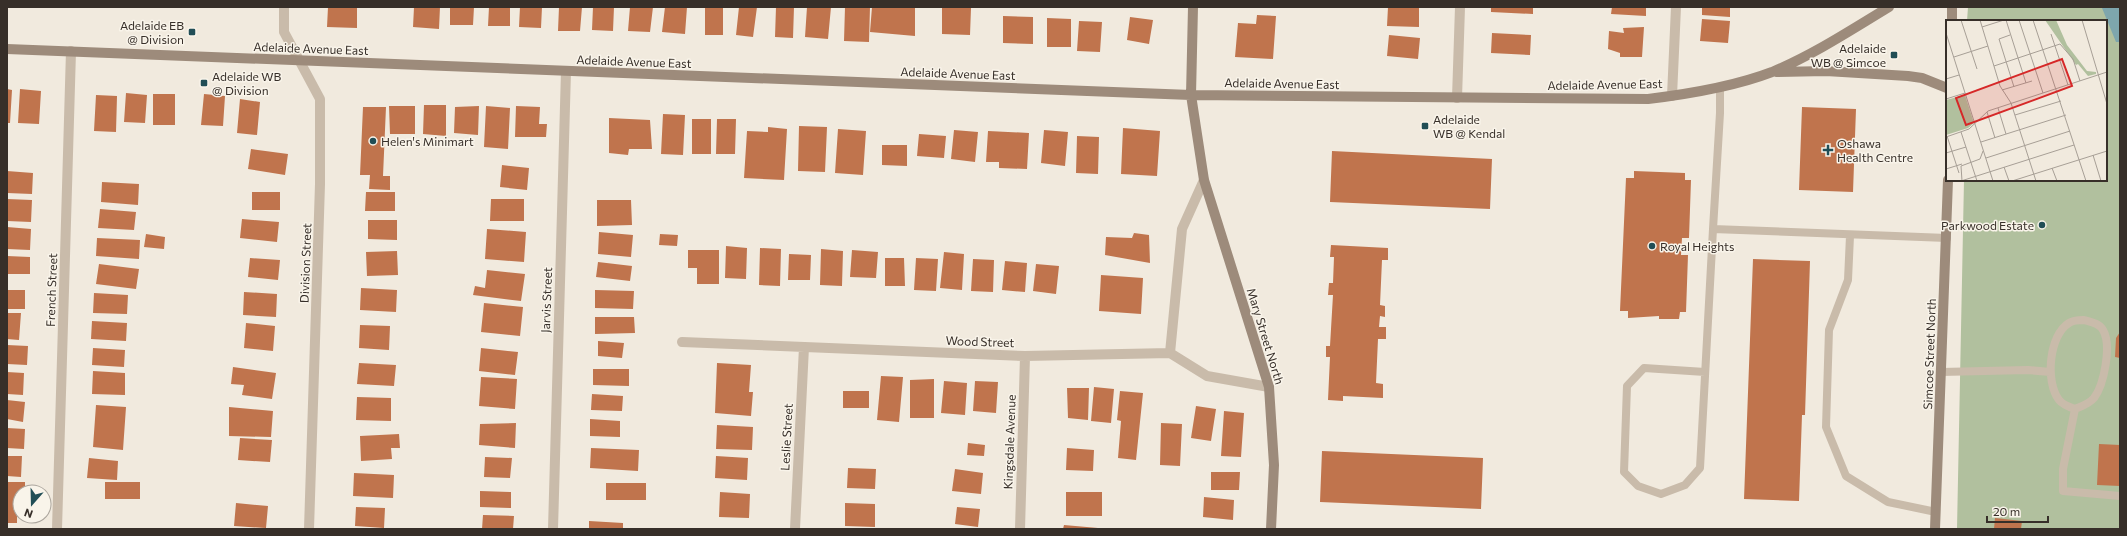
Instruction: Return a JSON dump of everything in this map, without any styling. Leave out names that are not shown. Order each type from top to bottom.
[{"type":"main road","name":"Mary Street North","points":[[1193,7],[1191,95],[1204,180],[1269,387],[1274,465],[1271,529]]},
{"type":"main road","name":"Adelaide Avenue East","points":[[7,49],[1191,95],[1648,99],[1720,87],[1772,72],[1813,52],[1889,7]]},
{"type":"main road","points":[[1952,7],[1952,20]]},
{"type":"main road","points":[[1772,72],[1826,71],[1908,76],[1922,78],[1946,88]]},
{"type":"main road","name":"Simcoe Street North","points":[[1935,529],[1948,181]]},
{"type":"street","name":"Division Street","points":[[284,7],[284,32],[298,61],[320,99],[320,184],[310,529]]},
{"type":"street","points":[[1457,98],[1460,7]]},
{"type":"street","points":[[1672,96],[1676,7]]},
{"type":"street","name":"French Street","points":[[57,529],[71,51]]},
{"type":"street","name":"Jarvis Street","points":[[553,529],[566,71]]},
{"type":"street","points":[[1204,180],[1182,229],[1170,353],[1206,376],[1269,387]]},
{"type":"street","name":"Wood Street","points":[[682,342],[1025,356],[1170,353]]},
{"type":"street","name":"Leslie Street","points":[[795,529],[804,347]]},
{"type":"street","name":"Kingsdale Avenue","points":[[1020,529],[1025,356]]},
{"type":"lane","points":[[1705,372],[1644,368],[1627,386],[1624,472],[1638,486],[1661,494],[1685,485],[1700,468],[1720,113],[1720,87]]},
{"type":"lane","points":[[1713,229],[1850,236],[1947,238]]},
{"type":"lane","points":[[1850,236],[1848,280],[1829,330],[1826,427],[1846,476],[1888,502],[1936,512]]},
{"type":"lane","points":[[2084,320],[2096,323],[2102,328],[2107,348],[2104,371],[2094,398],[2086,405],[2075,409],[2066,406],[2059,400],[2053,389],[2050,372],[2056,339],[2063,328],[2070,322],[2084,320]]},
{"type":"lane","points":[[1941,372],[2028,370],[2050,372]]},
{"type":"lane","points":[[2075,409],[2063,469],[2063,491],[2120,496]]},
{"type":"green space","name":"Parkwood Estate","points":[[1968,7],[2120,7],[2120,529],[1957,529],[1964,181],[2107,181],[2107,20],[1967,20]]},
{"type":"water","points":[[2079,7],[2120,7],[2120,42],[2116,42],[2102,8]]},
{"type":"building","points":[[328,7],[357,7],[357,28],[327,27]]},
{"type":"building","points":[[414,7],[440,7],[439,29],[413,27]]},
{"type":"building","points":[[450,7],[474,7],[473,25],[450,25]]},
{"type":"building","points":[[489,7],[510,7],[510,26],[488,26]]},
{"type":"building","points":[[520,7],[542,7],[541,28],[519,27]]},
{"type":"building","points":[[559,7],[582,7],[580,31],[558,31]]},
{"type":"building","points":[[593,7],[614,7],[613,31],[592,30]]},
{"type":"building","points":[[630,7],[653,7],[650,32],[628,31]]},
{"type":"building","points":[[665,7],[687,7],[685,34],[662,32]]},
{"type":"building","points":[[705,7],[723,7],[723,35],[705,35]]},
{"type":"building","points":[[739,7],[757,7],[753,37],[736,35]]},
{"type":"building","points":[[776,7],[794,7],[793,38],[775,37]]},
{"type":"building","points":[[807,7],[831,7],[828,39],[805,37]]},
{"type":"building","points":[[845,7],[870,7],[869,42],[844,41]]},
{"type":"building","points":[[872,7],[915,7],[915,36],[870,32]]},
{"type":"building","points":[[942,7],[971,8],[970,35],[942,34]]},
{"type":"building","points":[[1388,7],[1419,7],[1419,27],[1387,26]]},
{"type":"building","points":[[1491,7],[1533,7],[1533,14],[1491,12]]},
{"type":"building","points":[[1612,7],[1646,7],[1646,16],[1611,14]]},
{"type":"building","points":[[1702,7],[1730,7],[1730,17],[1702,15]]},
{"type":"building","points":[[1257,15],[1276,16],[1273,59],[1235,57],[1238,23],[1256,24]]},
{"type":"building","points":[[1003,16],[1033,17],[1033,44],[1003,43]]},
{"type":"building","points":[[1130,17],[1153,20],[1149,44],[1127,40]]},
{"type":"building","points":[[1047,18],[1071,19],[1071,47],[1047,47]]},
{"type":"building","points":[[1702,19],[1730,21],[1728,43],[1700,41]]},
{"type":"building","points":[[1079,21],[1102,22],[1100,52],[1077,51]]},
{"type":"building","points":[[1644,27],[1642,57],[1620,57],[1620,53],[1608,49],[1609,31],[1624,33],[1623,28]]},
{"type":"building","points":[[1492,33],[1531,35],[1530,55],[1491,53]]},
{"type":"building","points":[[1389,35],[1420,38],[1418,59],[1387,56]]},
{"type":"building","points":[[7,89],[12,90],[10,123],[7,123]]},
{"type":"building","points":[[20,89],[41,91],[39,124],[18,123]]},
{"type":"building","points":[[126,93],[147,95],[145,123],[124,122]]},
{"type":"building","points":[[153,94],[175,94],[175,125],[153,125]]},
{"type":"building","points":[[204,94],[225,96],[223,126],[201,125]]},
{"type":"building","points":[[96,95],[117,96],[116,132],[94,131]]},
{"type":"building","points":[[240,99],[260,102],[257,135],[237,133]]},
{"type":"building","points":[[424,105],[446,105],[446,136],[423,134]]},
{"type":"building","points":[[389,106],[415,106],[415,134],[390,134]]},
{"type":"building","points":[[479,106],[478,135],[454,133],[455,107]]},
{"type":"building","points":[[486,106],[510,108],[508,149],[484,147]]},
{"type":"building","points":[[516,106],[540,107],[539,124],[547,124],[546,137],[515,137]]},
{"type":"building","name":"Helen's Minimart","points":[[363,107],[386,107],[383,176],[390,176],[390,190],[369,189],[370,175],[360,175]]},
{"type":"building","name":"Oshawa Health Centre","points":[[1802,107],[1856,109],[1853,192],[1799,190]]},
{"type":"building","points":[[663,114],[685,115],[683,155],[661,154]]},
{"type":"building","points":[[609,118],[650,120],[652,149],[629,149],[628,155],[609,153]]},
{"type":"building","points":[[692,119],[711,119],[711,154],[692,154]]},
{"type":"building","points":[[717,119],[736,119],[735,154],[716,154]]},
{"type":"building","points":[[799,126],[827,127],[825,172],[798,171]]},
{"type":"building","points":[[768,127],[787,129],[784,180],[744,178],[747,131],[768,132]]},
{"type":"building","points":[[1123,128],[1160,131],[1157,176],[1121,174]]},
{"type":"building","points":[[838,129],[866,131],[863,175],[835,173]]},
{"type":"building","points":[[954,130],[978,132],[975,162],[951,159]]},
{"type":"building","points":[[1044,130],[1068,132],[1065,166],[1041,163]]},
{"type":"building","points":[[988,131],[1029,133],[1027,169],[999,168],[999,162],[986,162]]},
{"type":"building","points":[[919,134],[946,136],[944,158],[917,156]]},
{"type":"building","points":[[1077,136],[1099,137],[1098,174],[1076,173]]},
{"type":"building","points":[[882,145],[907,145],[907,166],[882,165]]},
{"type":"building","points":[[251,149],[288,154],[285,175],[248,169]]},
{"type":"building","points":[[1332,151],[1492,159],[1490,209],[1330,202]]},
{"type":"building","points":[[502,165],[529,168],[527,190],[500,187]]},
{"type":"building","points":[[7,171],[33,173],[32,194],[7,193]]},
{"type":"building","name":"Royal Heights","points":[[1634,171],[1685,173],[1685,180],[1691,180],[1689,238],[1682,238],[1681,255],[1688,255],[1686,312],[1680,312],[1679,319],[1659,319],[1659,316],[1628,318],[1628,311],[1620,311],[1626,178],[1634,178]]},
{"type":"building","points":[[102,182],[139,184],[138,205],[101,202]]},
{"type":"building","points":[[252,192],[280,192],[280,210],[252,210]]},
{"type":"building","points":[[366,192],[395,192],[395,211],[365,211]]},
{"type":"building","points":[[7,199],[32,200],[31,222],[7,221]]},
{"type":"building","points":[[491,199],[524,199],[524,221],[490,221]]},
{"type":"building","points":[[597,200],[631,200],[632,225],[597,226]]},
{"type":"building","points":[[100,209],[136,212],[134,230],[98,228]]},
{"type":"building","points":[[242,219],[279,222],[277,242],[240,238]]},
{"type":"building","points":[[368,220],[397,220],[397,240],[368,239]]},
{"type":"building","points":[[7,227],[31,229],[30,250],[7,249]]},
{"type":"building","points":[[487,229],[526,232],[524,262],[485,259]]},
{"type":"building","points":[[599,232],[633,235],[631,257],[598,254]]},
{"type":"building","points":[[1134,233],[1149,235],[1150,263],[1105,255],[1106,237],[1132,238]]},
{"type":"building","points":[[146,234],[165,237],[164,249],[144,247]]},
{"type":"building","points":[[660,234],[678,235],[677,246],[659,245]]},
{"type":"building","points":[[97,238],[140,240],[139,259],[96,256]]},
{"type":"building","points":[[1331,245],[1388,248],[1388,260],[1382,260],[1380,305],[1385,306],[1385,317],[1380,316],[1379,327],[1386,327],[1386,339],[1378,339],[1376,383],[1383,384],[1383,398],[1343,396],[1343,401],[1328,400],[1330,357],[1326,357],[1326,346],[1330,346],[1333,295],[1328,295],[1329,283],[1333,283],[1334,257],[1330,257]]},
{"type":"building","points":[[726,246],[747,248],[746,279],[725,278]]},
{"type":"building","points":[[760,248],[781,249],[780,286],[759,285]]},
{"type":"building","points":[[821,249],[843,251],[842,286],[820,285]]},
{"type":"building","points":[[688,250],[719,250],[719,284],[697,284],[697,268],[688,268]]},
{"type":"building","points":[[852,250],[878,252],[876,278],[850,277]]},
{"type":"building","points":[[397,251],[398,275],[367,276],[366,252]]},
{"type":"building","points":[[944,252],[964,254],[962,290],[940,288]]},
{"type":"building","points":[[789,254],[811,255],[810,280],[788,280]]},
{"type":"building","points":[[7,256],[30,257],[30,274],[7,274]]},
{"type":"building","points":[[250,258],[280,260],[278,280],[248,277]]},
{"type":"building","points":[[885,258],[904,258],[905,286],[885,286]]},
{"type":"building","points":[[916,258],[938,259],[936,291],[914,290]]},
{"type":"building","points":[[973,259],[994,260],[993,292],[971,291]]},
{"type":"building","points":[[1753,259],[1810,261],[1805,415],[1802,415],[1799,501],[1744,499]]},
{"type":"building","points":[[1005,261],[1027,263],[1025,292],[1002,290]]},
{"type":"building","points":[[598,262],[632,266],[630,281],[596,277]]},
{"type":"building","points":[[99,264],[139,269],[136,289],[96,284]]},
{"type":"building","points":[[1036,264],[1059,266],[1056,294],[1033,291]]},
{"type":"building","points":[[487,270],[525,274],[521,301],[473,295],[475,286],[485,288]]},
{"type":"building","points":[[1101,275],[1143,278],[1141,314],[1099,311]]},
{"type":"building","points":[[361,288],[397,290],[396,312],[360,310]]},
{"type":"building","points":[[7,290],[25,290],[25,309],[7,309]]},
{"type":"building","points":[[595,290],[634,291],[633,309],[595,308]]},
{"type":"building","points":[[244,292],[277,294],[276,317],[243,315]]},
{"type":"building","points":[[94,293],[128,295],[127,314],[93,313]]},
{"type":"building","points":[[484,303],[523,307],[520,336],[481,332]]},
{"type":"building","points":[[7,313],[21,313],[19,340],[7,339]]},
{"type":"building","points":[[595,317],[634,317],[635,333],[595,334]]},
{"type":"building","points":[[92,321],[127,323],[126,341],[91,339]]},
{"type":"building","points":[[246,323],[275,326],[273,351],[244,348]]},
{"type":"building","points":[[360,325],[390,326],[389,350],[359,348]]},
{"type":"building","points":[[2120,332],[2120,358],[2115,357],[2116,338]]},
{"type":"building","points":[[598,341],[624,343],[622,358],[598,356]]},
{"type":"building","points":[[7,345],[28,346],[27,365],[7,364]]},
{"type":"building","points":[[93,348],[125,350],[124,367],[92,365]]},
{"type":"building","points":[[481,348],[518,352],[515,375],[479,371]]},
{"type":"building","points":[[359,363],[396,365],[394,386],[357,384]]},
{"type":"building","points":[[717,363],[751,365],[749,392],[753,392],[751,416],[715,413]]},
{"type":"building","points":[[233,367],[276,373],[272,399],[242,395],[244,385],[231,384]]},
{"type":"building","points":[[593,369],[629,369],[629,386],[593,385]]},
{"type":"building","points":[[93,371],[125,373],[125,395],[92,394]]},
{"type":"building","points":[[7,372],[24,373],[23,395],[7,394]]},
{"type":"building","points":[[881,376],[903,377],[899,422],[877,420]]},
{"type":"building","points":[[481,377],[517,379],[515,409],[479,406]]},
{"type":"building","points":[[934,379],[934,418],[910,418],[910,380]]},
{"type":"building","points":[[944,381],[967,383],[965,415],[941,413]]},
{"type":"building","points":[[975,381],[998,382],[996,413],[973,411]]},
{"type":"building","points":[[1094,387],[1114,389],[1111,423],[1091,421]]},
{"type":"building","points":[[1067,388],[1089,388],[1088,420],[1068,418]]},
{"type":"building","points":[[843,391],[869,391],[869,408],[843,408]]},
{"type":"building","points":[[1120,391],[1143,393],[1136,460],[1118,458],[1121,421],[1117,420]]},
{"type":"building","points":[[592,394],[623,396],[622,411],[591,410]]},
{"type":"building","points":[[357,397],[391,398],[391,421],[356,420]]},
{"type":"building","points":[[7,400],[25,402],[23,422],[7,419]]},
{"type":"building","points":[[96,405],[126,407],[123,450],[93,447]]},
{"type":"building","points":[[1196,406],[1216,409],[1211,441],[1191,438]]},
{"type":"building","points":[[229,407],[273,411],[271,437],[229,436]]},
{"type":"building","points":[[1224,411],[1244,413],[1241,457],[1221,456]]},
{"type":"building","points":[[590,419],[620,421],[620,437],[590,436]]},
{"type":"building","points":[[516,423],[515,448],[479,445],[480,424]]},
{"type":"building","points":[[1161,423],[1182,424],[1180,466],[1160,465]]},
{"type":"building","points":[[717,425],[753,427],[752,450],[716,449]]},
{"type":"building","points":[[7,428],[25,429],[24,449],[7,448]]},
{"type":"building","points":[[399,434],[400,448],[391,448],[392,459],[361,461],[360,436]]},
{"type":"building","points":[[240,438],[272,440],[270,462],[238,460]]},
{"type":"building","points":[[968,443],[985,445],[984,456],[967,455]]},
{"type":"building","points":[[2099,444],[2120,445],[2120,486],[2097,485]]},
{"type":"building","points":[[591,448],[639,450],[638,471],[590,468]]},
{"type":"building","points":[[1067,448],[1094,450],[1093,471],[1066,470]]},
{"type":"building","points":[[1322,451],[1483,458],[1481,509],[1320,502]]},
{"type":"building","points":[[7,456],[22,456],[21,477],[7,476]]},
{"type":"building","points":[[716,456],[748,458],[747,480],[715,478]]},
{"type":"building","points":[[485,457],[512,458],[510,478],[484,477]]},
{"type":"building","points":[[89,458],[118,461],[117,480],[87,478]]},
{"type":"building","points":[[848,468],[876,469],[875,489],[847,488]]},
{"type":"building","points":[[955,469],[983,473],[981,494],[952,491]]},
{"type":"building","points":[[1211,472],[1240,472],[1239,490],[1211,490]]},
{"type":"building","points":[[354,473],[394,475],[393,498],[353,496]]},
{"type":"building","points":[[7,482],[25,482],[25,484],[12,484],[12,523],[7,523]]},
{"type":"building","points":[[105,482],[140,482],[140,499],[105,499]]},
{"type":"building","points":[[606,483],[646,483],[646,500],[606,500]]},
{"type":"building","points":[[480,491],[511,492],[511,508],[480,507]]},
{"type":"building","points":[[720,492],[750,494],[749,518],[719,517]]},
{"type":"building","points":[[1066,492],[1102,492],[1102,516],[1066,516]]},
{"type":"building","points":[[1204,497],[1234,500],[1233,520],[1203,517]]},
{"type":"building","points":[[236,503],[268,506],[266,528],[234,526]]},
{"type":"building","points":[[845,503],[875,504],[875,527],[845,526]]},
{"type":"building","points":[[356,507],[385,508],[384,528],[355,526]]},
{"type":"building","points":[[957,507],[980,509],[978,527],[955,524]]},
{"type":"building","points":[[483,515],[514,516],[513,529],[482,529]]},
{"type":"building","points":[[1995,518],[2022,521],[2021,529],[1994,529]]},
{"type":"building","points":[[589,521],[623,523],[623,529],[589,529]]},
{"type":"building","points":[[1064,525],[1098,528],[1098,529],[1063,529]]},
{"type":"place","name":"Adelaide EB @ Division","points":[[192,32]]},
{"type":"place","name":"Adelaide WB @ Simcoe","points":[[1894,55]]},
{"type":"place","name":"Adelaide WB @ Division","points":[[204,83]]},
{"type":"place","name":"Adelaide WB @ Kendal","points":[[1425,126]]},
{"type":"place","name":"Helen's Minimart","points":[[373,141]]},
{"type":"place","name":"Oshawa Health Centre","points":[[1828,150]]},
{"type":"place","name":"Parkwood Estate","points":[[2042,225]]},
{"type":"place","name":"Royal Heights","points":[[1652,246]]}]
